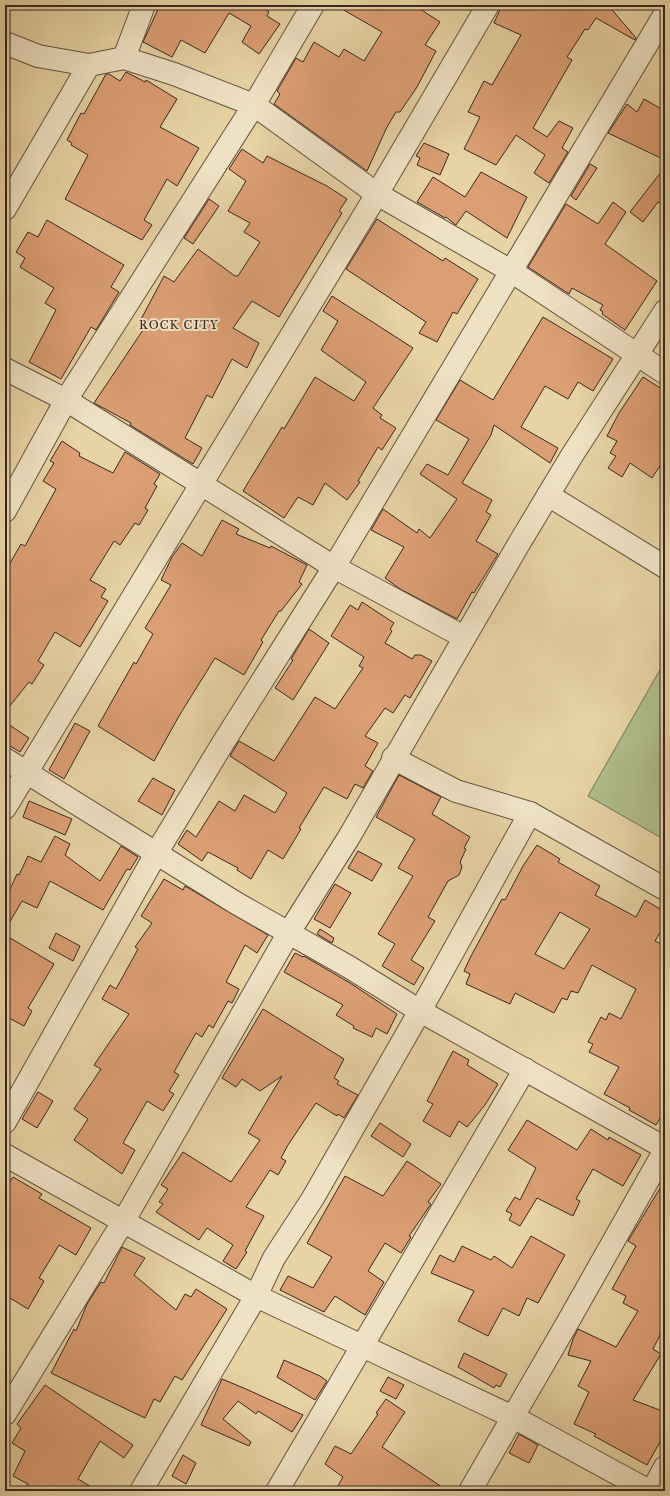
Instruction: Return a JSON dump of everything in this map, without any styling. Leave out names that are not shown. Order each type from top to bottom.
[{"type":"street","points":[[124,58],[144,5]]},
{"type":"street","points":[[5,511],[66,400],[254,104],[313,5]]},
{"type":"street","points":[[5,808],[377,194],[488,5]]},
{"type":"street","points":[[5,1122],[157,852],[223,743],[334,567],[665,14]]},
{"type":"street","points":[[5,43],[38,56],[89,65],[124,58],[174,74],[254,104],[377,194],[511,271],[665,373]]},
{"type":"street","points":[[5,209],[89,65]]},
{"type":"street","points":[[5,1414],[123,1222],[288,934],[349,837],[393,758],[548,495],[665,311]]},
{"type":"street","points":[[5,369],[66,400],[334,567],[464,637]]},
{"type":"street","points":[[548,495],[665,567]]},
{"type":"street","points":[[393,758],[456,791],[530,813],[665,889]]},
{"type":"street","points":[[5,759],[288,934],[349,967],[420,1011],[665,1149],[570,1320],[470,1491]]},
{"type":"street","points":[[141,1491],[256,1296],[274,1258],[313,1198],[420,1011],[530,813]]},
{"type":"street","points":[[278,1491],[525,1069]]},
{"type":"street","points":[[5,1155],[256,1296],[513,1417],[650,1491],[665,1467]]},
{"type":"green space","points":[[665,661],[665,840],[588,796]]},
{"type":"building","points":[[160,5],[257,5],[269,12],[267,16],[280,24],[259,54],[242,42],[251,26],[229,13],[205,53],[181,40],[172,57],[143,42]]},
{"type":"building","points":[[335,5],[414,5],[440,22],[425,45],[436,51],[417,87],[400,112],[396,112],[387,127],[367,171],[274,104],[280,94],[277,91],[296,58],[303,62],[314,42],[339,57],[344,49],[364,61],[382,32]]},
{"type":"building","points":[[502,5],[608,5],[636,38],[635,40],[596,18],[588,30],[585,29],[567,57],[572,60],[533,128],[547,137],[559,121],[573,128],[562,148],[568,152],[549,183],[534,173],[545,155],[516,135],[496,165],[464,149],[480,117],[468,112],[484,81],[492,85],[521,35],[494,23]]},
{"type":"building","points":[[126,72],[145,82],[146,80],[177,99],[160,127],[199,148],[177,186],[167,179],[144,220],[152,225],[142,240],[65,199],[88,155],[71,145],[72,143],[67,140],[81,113],[84,114],[106,74],[109,74],[120,81]]},
{"type":"building","points":[[644,99],[665,111],[665,160],[608,133],[627,104],[637,112]]},
{"type":"building","points":[[424,143],[449,154],[440,175],[417,165],[420,158],[416,156]]},
{"type":"building","points":[[242,149],[263,163],[267,156],[327,186],[347,199],[339,211],[342,213],[279,317],[252,301],[233,328],[259,343],[247,368],[232,359],[212,398],[207,395],[185,438],[202,448],[193,464],[130,425],[131,423],[94,403],[145,327],[139,323],[164,276],[174,282],[198,249],[235,276],[238,276],[260,242],[244,232],[250,223],[228,211],[246,181],[229,169]]},
{"type":"building","points":[[590,164],[597,168],[576,200],[571,196]]},
{"type":"building","points":[[665,167],[665,207],[658,202],[643,222],[630,212]]},
{"type":"building","points":[[481,172],[527,197],[507,238],[466,211],[456,225],[446,217],[445,218],[417,202],[433,177],[465,197]]},
{"type":"building","points":[[209,199],[219,206],[193,244],[184,238]]},
{"type":"building","points":[[613,202],[626,212],[605,244],[657,281],[625,330],[602,314],[603,312],[600,310],[603,305],[572,288],[569,294],[528,267],[566,204],[598,224]]},
{"type":"building","points":[[377,219],[443,261],[445,258],[478,279],[457,314],[453,312],[437,342],[419,333],[426,322],[346,269]]},
{"type":"building","points":[[47,220],[124,265],[111,287],[119,292],[96,330],[91,327],[61,379],[29,362],[56,310],[45,303],[54,288],[20,267],[25,258],[16,252],[28,232],[38,237]]},
{"type":"building","points":[[332,296],[413,348],[373,408],[382,415],[380,418],[396,428],[382,450],[378,447],[358,481],[360,482],[347,500],[325,483],[313,505],[298,497],[284,518],[243,491],[282,427],[284,429],[315,377],[354,401],[366,382],[321,350],[338,321],[323,311]]},
{"type":"building","points":[[543,317],[613,359],[593,391],[578,382],[568,399],[545,386],[521,427],[558,448],[550,463],[494,425],[491,435],[462,483],[492,500],[486,512],[491,515],[476,541],[498,554],[474,593],[472,592],[457,619],[400,589],[385,578],[404,547],[371,530],[383,509],[417,533],[419,529],[430,538],[457,499],[420,474],[427,464],[448,475],[469,439],[436,420],[460,380],[493,400]]},
{"type":"building","points":[[643,377],[665,391],[665,458],[652,478],[630,463],[622,477],[608,468],[616,456],[610,453],[617,441],[607,436],[619,413]]},
{"type":"building","points":[[62,441],[80,453],[79,456],[113,473],[125,452],[160,474],[154,484],[157,486],[145,508],[148,510],[139,525],[135,523],[120,545],[114,541],[90,580],[106,589],[101,597],[108,601],[80,647],[55,632],[38,661],[44,665],[32,684],[29,682],[5,712],[5,572],[21,544],[25,546],[56,489],[43,481],[54,463],[50,461]]},
{"type":"building","points":[[222,520],[239,529],[236,534],[270,548],[271,546],[307,565],[299,582],[302,584],[281,611],[279,611],[261,640],[263,642],[244,675],[215,658],[179,716],[154,761],[98,726],[134,662],[136,664],[153,634],[145,628],[171,585],[161,580],[172,557],[182,543],[202,556]]},
{"type":"building","points":[[362,602],[394,623],[390,629],[392,631],[385,643],[412,659],[415,655],[421,655],[432,661],[410,698],[405,695],[393,713],[385,708],[365,736],[378,743],[365,766],[373,771],[363,788],[355,784],[347,799],[324,787],[299,828],[301,829],[283,859],[268,850],[251,879],[237,870],[238,868],[208,852],[202,861],[178,844],[187,830],[196,837],[219,801],[235,811],[244,795],[275,813],[287,793],[230,756],[239,741],[274,761],[315,697],[335,709],[363,668],[359,666],[364,657],[331,636],[350,605],[358,610]]},
{"type":"building","points":[[309,629],[329,643],[293,700],[275,688],[293,660],[291,659]]},
{"type":"building","points":[[5,722],[29,738],[20,752],[5,743]]},
{"type":"building","points":[[75,723],[90,731],[64,779],[49,770]]},
{"type":"building","points":[[399,775],[441,797],[432,814],[470,837],[464,848],[466,849],[460,862],[462,867],[459,875],[448,881],[428,917],[435,921],[411,960],[424,968],[414,985],[382,966],[395,944],[378,934],[413,876],[398,868],[415,839],[376,817]]},
{"type":"building","points":[[153,778],[175,790],[162,815],[138,801]]},
{"type":"building","points":[[29,801],[72,819],[65,835],[23,817]]},
{"type":"building","points":[[55,836],[70,844],[65,855],[100,881],[121,846],[138,857],[130,870],[127,869],[103,910],[50,881],[37,908],[22,901],[5,930],[5,900],[17,874],[19,875],[28,856],[41,862]]},
{"type":"building","points":[[537,845],[560,859],[558,862],[600,886],[595,895],[636,917],[645,900],[665,912],[665,924],[655,941],[665,946],[665,1110],[656,1125],[629,1110],[630,1108],[604,1094],[619,1067],[589,1052],[593,1044],[588,1042],[601,1017],[606,1020],[609,1013],[621,1019],[636,989],[592,965],[578,993],[571,991],[567,1000],[562,998],[554,1013],[515,993],[510,1004],[466,984],[470,974],[464,971],[471,956],[502,899],[505,900],[523,866]],"holes":[[[560,912],[590,929],[564,969],[535,954]]]},
{"type":"building","points":[[358,851],[382,864],[372,881],[348,868]]},
{"type":"building","points":[[164,879],[183,890],[185,886],[268,935],[257,953],[245,945],[226,982],[239,989],[232,1003],[228,1001],[213,1028],[209,1025],[202,1037],[196,1033],[174,1072],[179,1075],[169,1091],[174,1094],[163,1111],[147,1101],[123,1143],[135,1150],[122,1174],[74,1140],[88,1119],[74,1109],[101,1069],[94,1065],[129,1014],[102,999],[110,985],[116,989],[138,949],[135,947],[152,923],[141,916]]},
{"type":"building","points":[[335,884],[351,893],[330,928],[314,919]]},
{"type":"building","points":[[320,929],[334,938],[332,943],[317,934]]},
{"type":"building","points":[[56,933],[80,946],[73,961],[49,948]]},
{"type":"building","points":[[5,935],[54,964],[28,1008],[32,1011],[24,1026],[5,1016]]},
{"type":"building","points":[[295,953],[303,957],[304,956],[350,983],[397,1014],[387,1034],[376,1028],[372,1037],[353,1028],[354,1026],[336,1015],[343,1005],[284,972]]},
{"type":"building","points":[[263,1009],[344,1059],[334,1078],[339,1081],[337,1084],[358,1095],[344,1118],[338,1114],[337,1116],[316,1103],[281,1158],[286,1161],[278,1175],[270,1170],[246,1207],[264,1216],[245,1251],[247,1252],[236,1269],[223,1261],[233,1245],[207,1228],[199,1240],[156,1212],[163,1204],[159,1202],[168,1189],[161,1185],[183,1152],[231,1182],[260,1140],[248,1133],[282,1076],[260,1091],[242,1079],[236,1087],[222,1078]]},
{"type":"building","points":[[453,1051],[469,1060],[467,1065],[498,1084],[485,1105],[467,1127],[459,1121],[450,1137],[423,1121],[433,1104],[427,1101]]},
{"type":"building","points":[[38,1092],[53,1101],[37,1128],[22,1119]]},
{"type":"building","points":[[527,1120],[577,1150],[591,1129],[608,1140],[609,1137],[641,1155],[623,1186],[593,1169],[576,1199],[580,1201],[573,1216],[537,1198],[520,1226],[509,1220],[512,1214],[506,1211],[515,1197],[520,1200],[536,1168],[508,1150]]},
{"type":"building","points":[[380,1123],[411,1144],[403,1157],[371,1136]]},
{"type":"building","points":[[407,1161],[441,1184],[428,1202],[431,1204],[409,1236],[411,1237],[401,1253],[385,1243],[368,1271],[384,1282],[365,1315],[335,1296],[324,1312],[280,1290],[288,1276],[313,1288],[332,1257],[307,1243],[345,1176],[383,1196]]},
{"type":"building","points":[[13,1177],[42,1194],[39,1198],[91,1228],[76,1255],[59,1245],[39,1278],[44,1281],[28,1309],[5,1295],[5,1189]]},
{"type":"building","points":[[665,1180],[665,1325],[653,1349],[661,1354],[633,1400],[665,1412],[660,1426],[665,1428],[665,1433],[647,1465],[594,1436],[596,1434],[574,1424],[589,1392],[578,1386],[591,1361],[568,1355],[578,1329],[616,1347],[638,1311],[623,1303],[626,1296],[612,1289],[636,1246],[628,1241]]},
{"type":"building","points":[[531,1236],[565,1255],[538,1303],[527,1298],[519,1316],[503,1308],[488,1336],[458,1321],[474,1291],[431,1273],[440,1255],[454,1262],[462,1246],[491,1260],[494,1256],[512,1268]]},
{"type":"building","points":[[122,1247],[145,1258],[134,1275],[176,1310],[185,1294],[191,1297],[196,1289],[227,1309],[182,1380],[175,1376],[160,1402],[154,1399],[145,1418],[51,1373],[74,1329],[76,1331],[87,1304],[101,1282],[104,1283]]},
{"type":"building","points":[[464,1353],[507,1374],[500,1387],[496,1385],[494,1388],[458,1367]]},
{"type":"building","points":[[284,1360],[320,1376],[327,1381],[315,1400],[277,1377]]},
{"type":"building","points":[[388,1377],[404,1385],[396,1399],[380,1391]]},
{"type":"building","points":[[222,1379],[303,1415],[292,1432],[258,1411],[256,1414],[238,1401],[223,1419],[251,1442],[249,1446],[201,1425]]},
{"type":"building","points":[[45,1385],[133,1445],[124,1458],[100,1441],[78,1479],[98,1491],[24,1491],[28,1484],[13,1476],[25,1451],[12,1443],[21,1428],[17,1424]]},
{"type":"building","points":[[386,1399],[405,1412],[382,1447],[448,1491],[335,1491],[343,1477],[325,1464],[335,1446],[351,1454],[378,1414],[376,1413]]},
{"type":"building","points":[[519,1434],[538,1445],[529,1463],[509,1453]]},
{"type":"building","points":[[183,1455],[196,1463],[186,1484],[172,1476]]},
{"type":"district","name":"ROCK CITY","points":[[179,325]]}]
